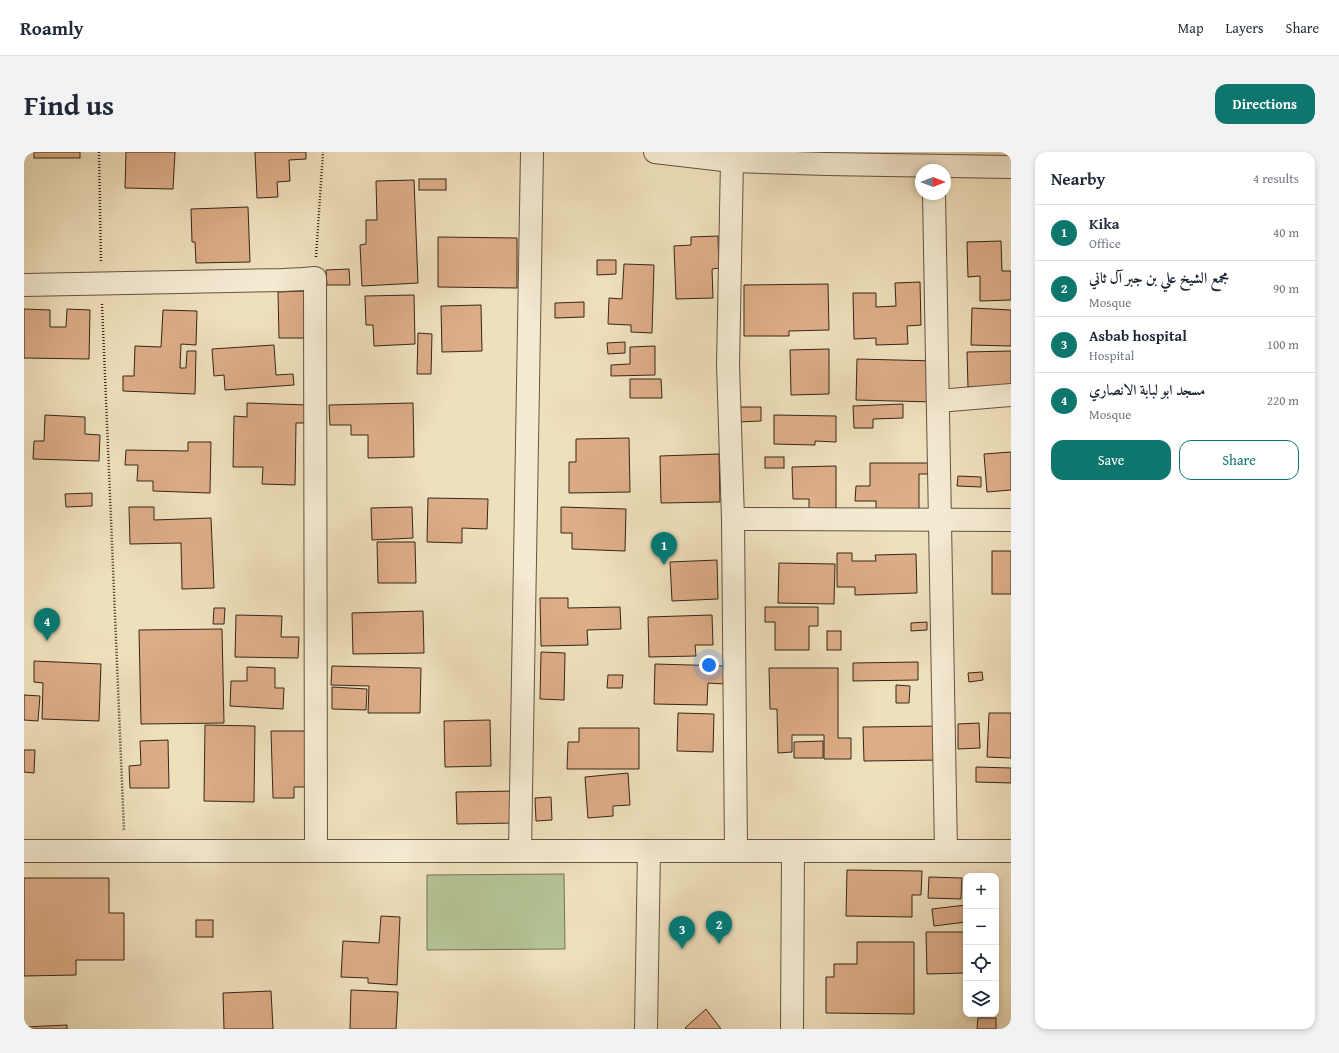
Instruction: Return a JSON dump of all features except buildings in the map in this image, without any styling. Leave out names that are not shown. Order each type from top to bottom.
[{"type":"street","points":[[520,851],[532,152]]},
{"type":"street","points":[[655,152],[732,161],[825,158],[915,166]]},
{"type":"street","points":[[732,161],[728,365],[733,519],[736,851]]},
{"type":"street","points":[[951,168],[1011,167]]},
{"type":"street","points":[[934,200],[946,851]]},
{"type":"street","points":[[24,285],[283,280],[315,278],[316,851]]},
{"type":"street","points":[[938,401],[1011,395]]},
{"type":"street","points":[[733,519],[1011,520]]},
{"type":"street","points":[[24,851],[1011,851]]},
{"type":"street","points":[[646,1029],[649,851]]},
{"type":"street","points":[[792,1029],[793,851]]},
{"type":"path","points":[[99,152],[101,284],[125,851]]},
{"type":"path","points":[[315,278],[323,152]]},
{"type":"green space","points":[[564,874],[565,949],[427,950],[427,875]]},
{"type":"place","name":"Kika","points":[[664,565]]},
{"type":"place","name":"مسجد ابو لبابة الانصاري","points":[[47,641]]},
{"type":"place","name":"مجمع الشيخ علي بن جبر آل ثاني","points":[[719,944]]},
{"type":"place","name":"Asbab hospital","points":[[682,949]]}]
